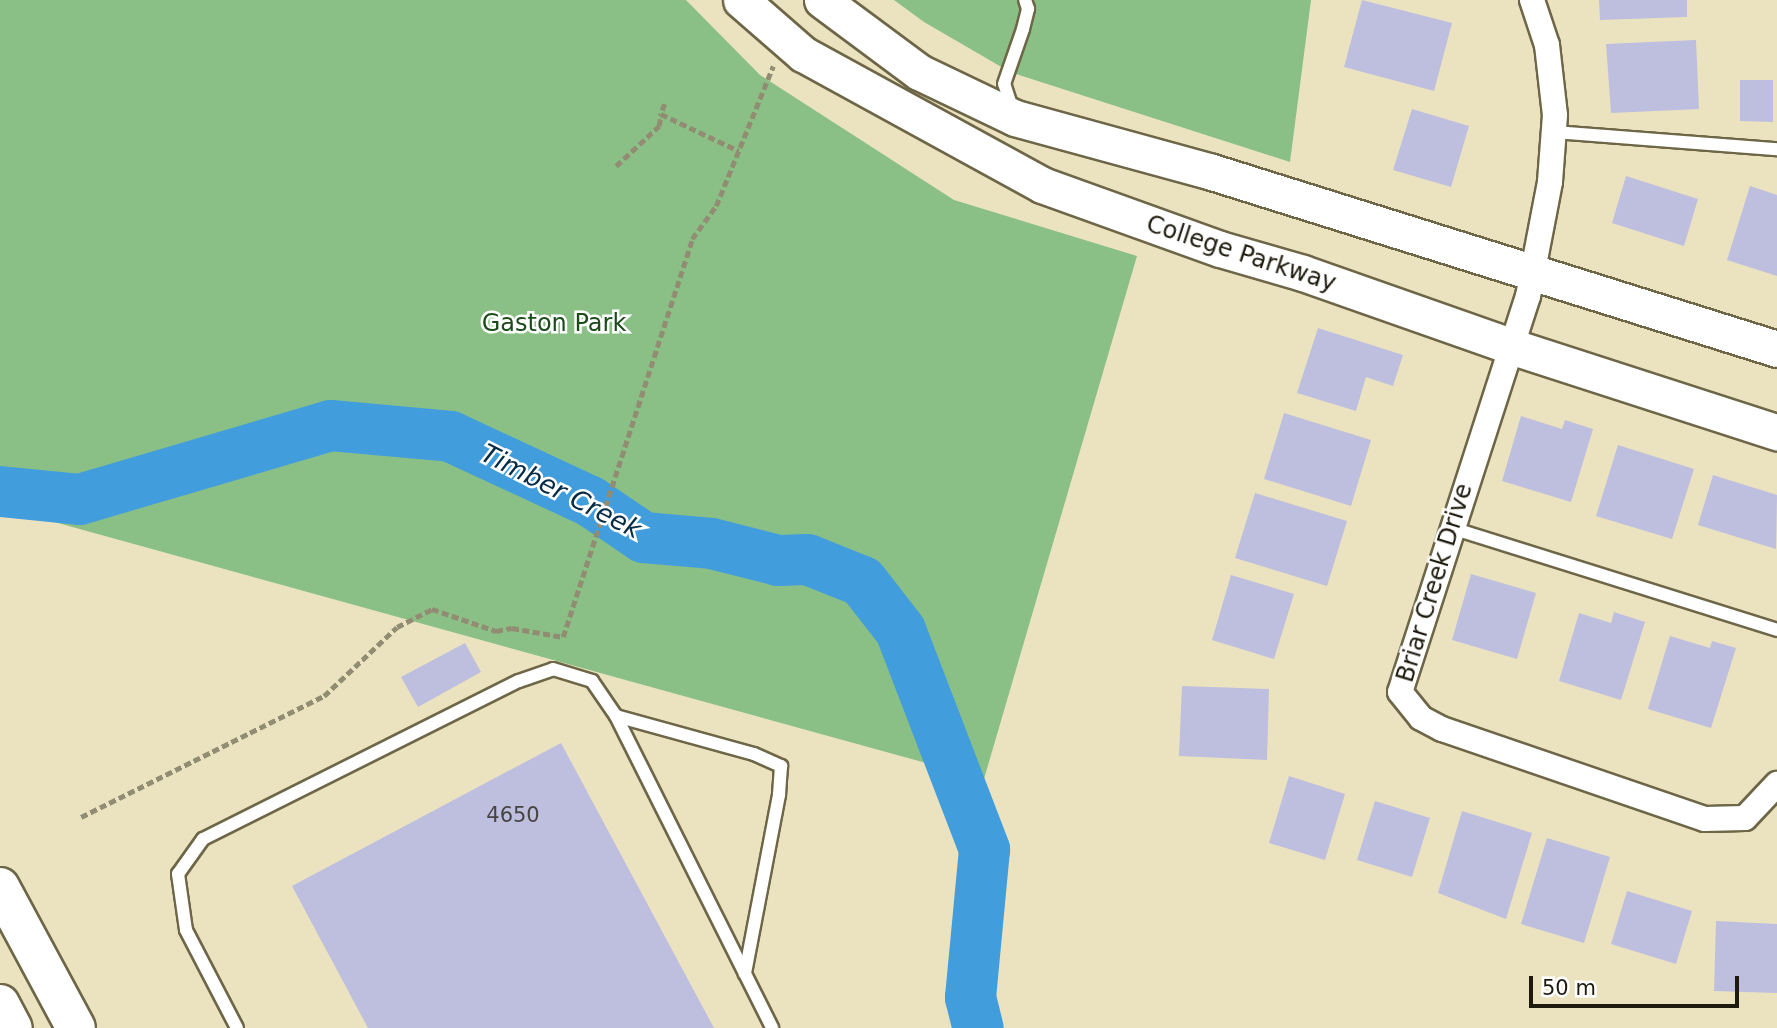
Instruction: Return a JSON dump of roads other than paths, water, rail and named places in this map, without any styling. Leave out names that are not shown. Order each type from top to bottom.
[{"type":"main road","name":"College Parkway","points":[[741,0],[792,44],[1000,166],[1081,201],[1510,346],[1777,432]]},
{"type":"main road","points":[[822,0],[919,72],[1015,118],[1212,172],[1777,349]]},
{"type":"main road","points":[[1000,166],[1015,118]]},
{"type":"main road","points":[[0,887],[76,1028]]},
{"type":"main road","points":[[0,1004],[13,1028]]},
{"type":"street","name":"Briar Creek Drive","points":[[1532,0],[1547,45],[1553,132],[1550,182],[1533,271],[1400,692],[1420,718],[1705,819],[1745,818],[1777,783]]},
{"type":"lane","points":[[1015,118],[1004,84],[1023,29],[1028,9],[1025,0]]},
{"type":"lane","points":[[1553,132],[1777,149]]},
{"type":"lane","points":[[1452,528],[1777,630]]},
{"type":"lane","points":[[237,1028],[186,930],[178,874],[202,839],[519,681],[552,669],[592,681],[616,716],[772,1028]]},
{"type":"lane","points":[[616,716],[754,754],[781,766],[779,795],[745,974]]},
{"type":"waterway","name":"Timber Creek","points":[[0,491],[79,499],[330,425],[450,436],[590,501],[643,537],[711,543],[778,560],[807,559],[862,581],[900,630],[984,849],[970,997],[978,1028]]},
{"type":"park label","name":"Gaston Park","points":[[554,324]]}]
